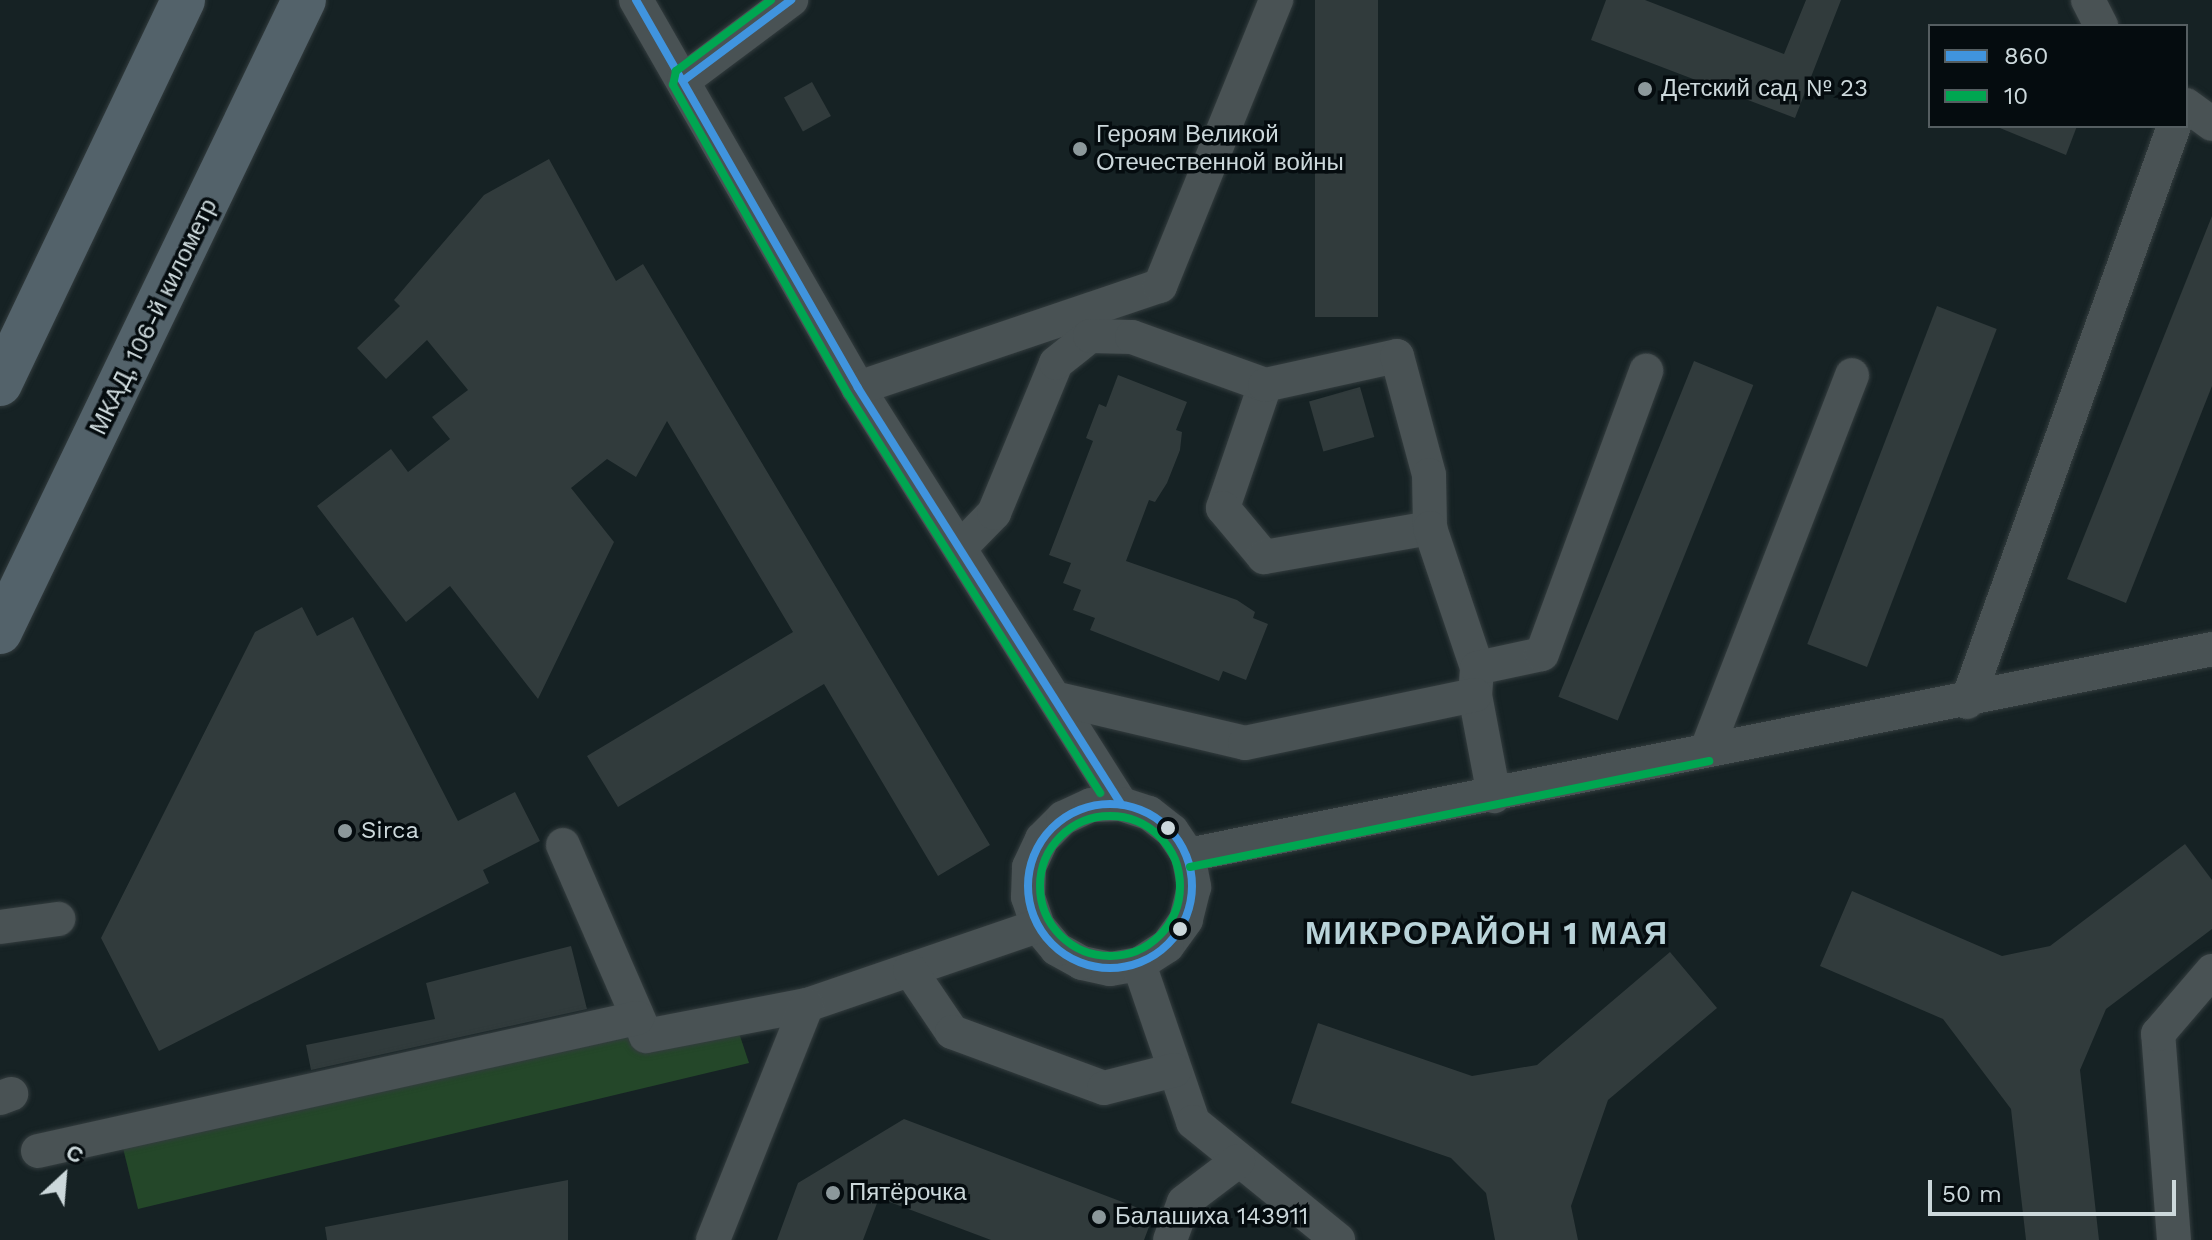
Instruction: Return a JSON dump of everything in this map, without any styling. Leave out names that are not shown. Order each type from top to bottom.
[{"type":"highway","points":[[0,384],[183,0]]},
{"type":"highway","name":"МКАД, 106-й километр","points":[[0,632],[304,0]]},
{"type":"street","points":[[636,0],[858,388],[1058,699],[1121,804]]},
{"type":"street","points":[[684,80],[791,0]]},
{"type":"street","points":[[858,388],[1160,286],[1276,0]]},
{"type":"street","points":[[2088,0],[2100,24]]},
{"type":"street","points":[[2188,106],[2212,124]]},
{"type":"street","points":[[1967,702],[2173,128]]},
{"type":"street","points":[[960,548],[994,513],[1056,363],[1090,336],[1132,337],[1265,385],[1397,356],[1429,475],[1430,528],[1476,681],[1494,796]]},
{"type":"street","points":[[1058,699],[1245,743],[1476,681],[1542,654],[1646,371]]},
{"type":"street","points":[[1707,749],[1852,375]]},
{"type":"street","points":[[1265,385],[1223,508],[1264,557],[1430,528]]},
{"type":"street","points":[[1188,855],[1494,796],[1707,749],[1967,702],[2212,649]]},
{"type":"street","points":[[1121,804],[1149,813],[1172,831],[1188,855],[1194,887],[1186,920],[1167,946],[1139,964],[1110,969],[1082,963],[1057,949],[1038,926],[1028,897],[1029,867],[1042,839],[1063,818],[1091,805],[1121,804]]},
{"type":"street","points":[[563,845],[646,1036],[807,1005],[1038,926]]},
{"type":"street","points":[[0,927],[58,919]]},
{"type":"street","points":[[1139,964],[1193,1122],[1338,1240]]},
{"type":"street","points":[[910,970],[952,1032],[1104,1088],[1175,1070]]},
{"type":"street","points":[[2174,1240],[2158,1034],[2212,971]]},
{"type":"street","points":[[713,1240],[807,1005]]},
{"type":"street","points":[[38,1151],[637,1018]]},
{"type":"street","points":[[1170,1240],[1184,1202],[1238,1161]]},
{"type":"green space","points":[[737,1027],[749,1063],[138,1209],[122,1144],[630,1028]]},
{"type":"building","points":[[1315,0],[1378,0],[1378,317],[1315,317]]},
{"type":"building","points":[[1606,0],[1645,0],[1784,54],[1806,0],[1841,0],[1795,118],[1591,40]]},
{"type":"building","points":[[812,82],[831,116],[803,132],[784,98]]},
{"type":"building","points":[[2000,128],[2076,128],[2066,155]]},
{"type":"building","points":[[549,159],[616,281],[643,264],[990,845],[938,876],[824,684],[618,807],[587,756],[793,632],[667,421],[636,477],[607,459],[571,488],[614,542],[538,699],[450,586],[406,622],[317,506],[391,449],[408,472],[450,439],[432,417],[468,390],[427,340],[386,379],[357,348],[400,306],[394,300],[484,195]]},
{"type":"building","points":[[2212,216],[2212,386],[2126,603],[2067,579]]},
{"type":"building","points":[[1937,306],[1997,329],[1867,667],[1807,644]]},
{"type":"building","points":[[1694,361],[1753,385],[1618,721],[1558,697]]},
{"type":"building","points":[[1118,375],[1187,402],[1176,430],[1182,432],[1180,450],[1167,483],[1155,502],[1149,500],[1126,561],[1237,600],[1255,612],[1253,618],[1268,624],[1246,680],[1223,671],[1219,681],[1090,630],[1095,618],[1073,610],[1081,590],[1063,583],[1071,563],[1049,555],[1093,441],[1086,438],[1099,404],[1106,407]]},
{"type":"building","points":[[1360,387],[1374,437],[1323,452],[1309,402]]},
{"type":"building","name":"Sirca","points":[[302,607],[317,636],[353,617],[458,821],[515,792],[540,841],[483,870],[489,883],[159,1051],[101,938],[255,632]]},
{"type":"building","points":[[2185,844],[2212,880],[2212,929],[2106,1009],[2080,1070],[2099,1240],[2026,1240],[2011,1109],[1943,1019],[1820,966],[1852,891],[2002,956],[2050,946]]},
{"type":"building","points":[[571,946],[587,1009],[311,1070],[306,1045],[435,1019],[426,983]]},
{"type":"building","points":[[1670,952],[1717,1008],[1608,1100],[1571,1206],[1578,1240],[1495,1240],[1486,1193],[1451,1158],[1291,1103],[1318,1023],[1472,1076],[1537,1065]]},
{"type":"building","points":[[904,1119],[1154,1214],[1144,1240],[991,1240],[879,1198],[863,1240],[777,1240],[798,1183]]},
{"type":"building","points":[[568,1180],[568,1240],[327,1240],[325,1227]]},
{"type":"transit line","name":"860","points":[[636,0],[858,388],[1121,804]]},
{"type":"transit line","name":"10","points":[[771,0],[676,71],[673,85],[848,394],[1100,793]]},
{"type":"transit line","name":"860","points":[[684,80],[791,0]]},
{"type":"transit line","name":"10","points":[[1190,867],[1709,761]]},
{"type":"transit line","name":"860","points":[[1110,804],[1141,810],[1168,828],[1186,855],[1192,886],[1186,917],[1168,944],[1141,962],[1110,968],[1079,962],[1052,944],[1034,917],[1028,886],[1034,855],[1052,828],[1079,810],[1110,804]]},
{"type":"transit line","name":"10","points":[[1110,816],[1137,821],[1159,837],[1175,859],[1180,886],[1175,913],[1159,935],[1137,951],[1110,956],[1083,951],[1061,935],[1045,913],[1040,886],[1045,859],[1061,837],[1083,821],[1110,816]]},
{"type":"place","name":"Детский сад № 23","points":[[1645,89]]},
{"type":"place","name":"Героям Великой Отечественной войны","points":[[1080,149]]},
{"type":"place","name":"Sirca","points":[[345,831]]},
{"type":"place","name":"Пятёрочка","points":[[833,1193]]},
{"type":"place","name":"Балашиха 143911","points":[[1099,1217]]},
{"type":"district","name":"МИКРОРАЙОН 1 МАЯ","points":[[1487,933]]}]
